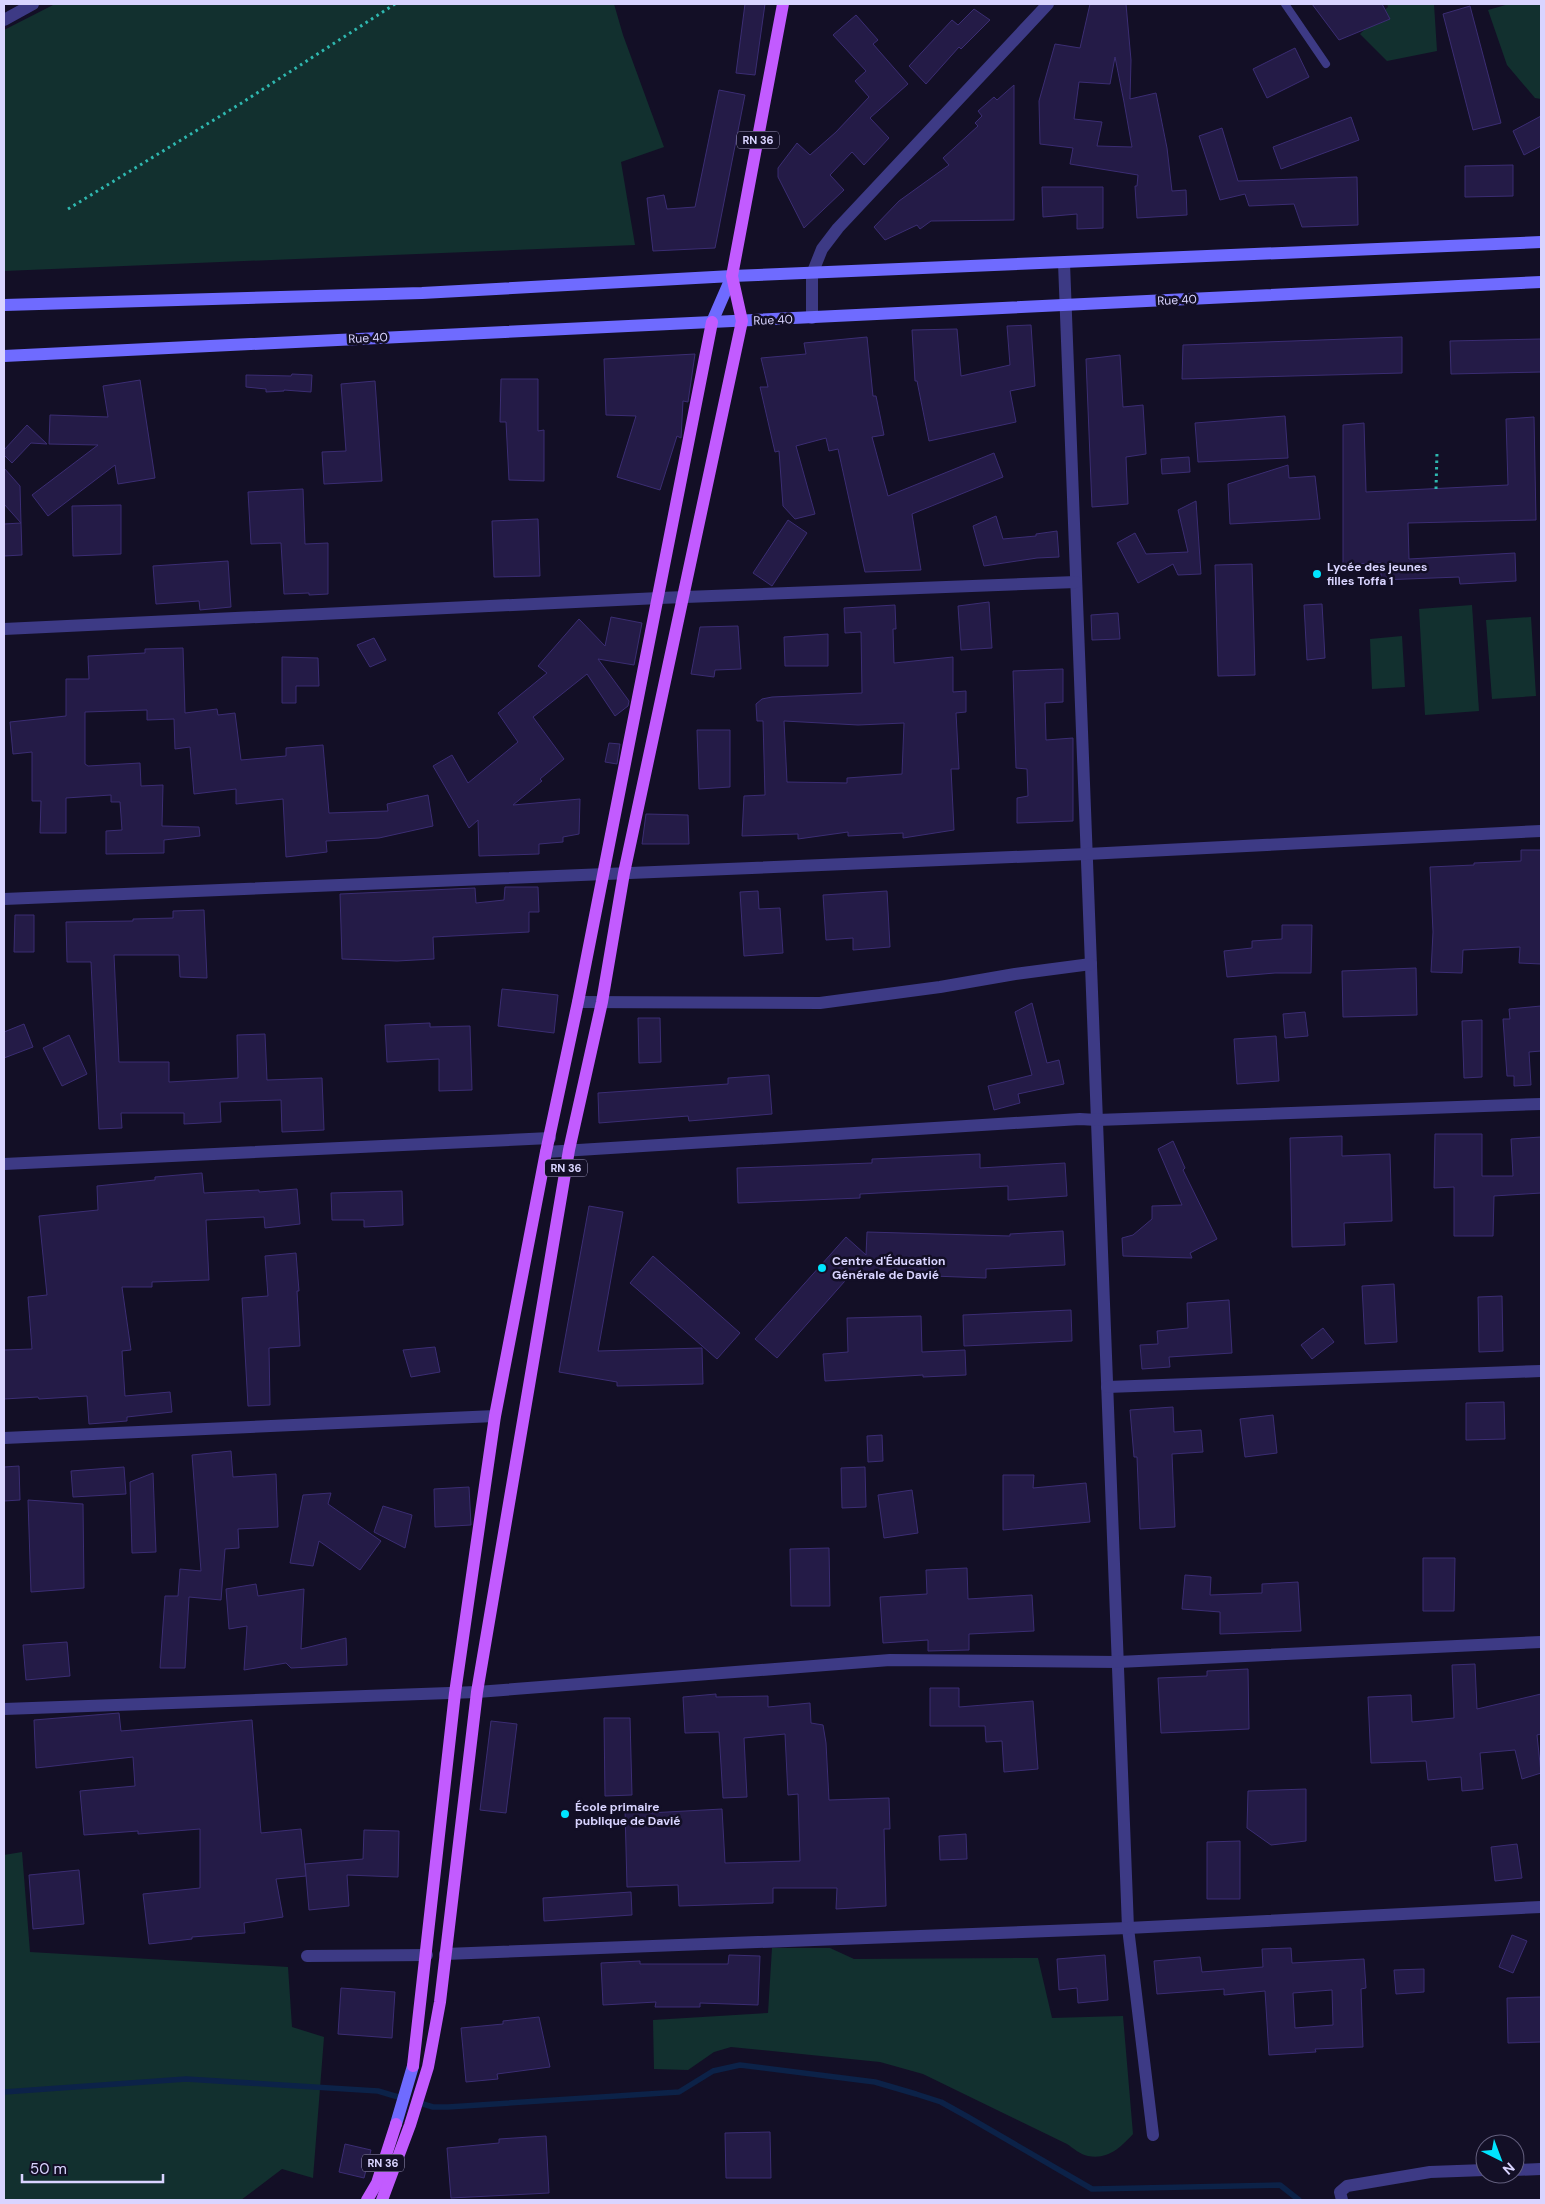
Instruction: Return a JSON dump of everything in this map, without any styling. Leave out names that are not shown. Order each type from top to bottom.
[{"type":"main road","name":"RN 36","points":[[367,2200],[377,2183],[413,2066],[427,1955],[454,1693],[495,1416],[546,1152],[659,598],[712,322],[732,276],[783,4]]},
{"type":"main road","points":[[4,305],[422,293],[732,276],[1541,242]]},
{"type":"main road","name":"RN 36","points":[[382,2200],[410,2125],[428,2067],[440,2002],[477,1692],[570,1150],[602,1002],[624,873],[742,321],[732,276]]},
{"type":"main road","name":"Rue 40","points":[[4,356],[1541,282]]},
{"type":"street","points":[[4,20],[34,4]]},
{"type":"street","points":[[812,318],[812,274],[822,249],[838,228],[1048,4]]},
{"type":"street","points":[[1064,263],[1128,1928],[1153,2135]]},
{"type":"street","points":[[4,629],[659,598],[1076,582]]},
{"type":"street","points":[[4,899],[1087,854],[1541,831]]},
{"type":"street","points":[[578,1002],[820,1002],[940,987],[1015,974],[1091,964]]},
{"type":"street","points":[[546,1152],[1080,1119],[1097,1120],[1541,1104]]},
{"type":"street","points":[[4,1164],[550,1138]]},
{"type":"street","points":[[1107,1387],[1541,1371]]},
{"type":"street","points":[[4,1438],[495,1416]]},
{"type":"street","points":[[4,1709],[477,1692],[890,1660],[1118,1662],[1541,1642]]},
{"type":"street","points":[[445,1954],[1128,1928],[1541,1906]]},
{"type":"street","points":[[307,1956],[427,1955]]},
{"type":"street","points":[[1525,2170],[1541,2169]]},
{"type":"street","points":[[1342,2200],[1340,2192],[1347,2186],[1430,2172],[1475,2170]]},
{"type":"lane","points":[[1285,4],[1326,64]]},
{"type":"path","points":[[68,209],[240,104],[394,4]]},
{"type":"path","points":[[1436,489],[1437,452]]},
{"type":"green space","points":[[55,4],[614,4],[623,35],[664,147],[621,162],[635,245],[4,271],[4,30]]},
{"type":"green space","points":[[1387,4],[1434,4],[1437,51],[1387,61],[1360,34],[1388,7]]},
{"type":"green space","points":[[1509,4],[1541,4],[1541,99],[1535,98],[1507,65],[1488,10]]},
{"type":"green space","points":[[1472,605],[1479,711],[1425,715],[1419,609]]},
{"type":"green space","points":[[1531,617],[1536,696],[1492,699],[1486,620]]},
{"type":"green space","points":[[1402,636],[1405,687],[1372,689],[1370,639]]},
{"type":"green space","points":[[22,1852],[30,1952],[288,1967],[292,2027],[324,2037],[313,2178],[282,2169],[241,2200],[4,2200],[4,1855]]},
{"type":"green space","points":[[772,1948],[830,1948],[854,1959],[1038,1958],[1052,2018],[1123,2016],[1133,2134],[1119,2148],[1108,2154],[1095,2157],[1085,2155],[1067,2144],[923,2074],[880,2062],[731,2047],[714,2052],[688,2070],[654,2069],[653,2020],[768,2013]]},
{"type":"building","points":[[745,4],[765,4],[755,75],[736,73]]},
{"type":"building","points":[[1090,4],[1126,4],[1131,60],[1130,99],[1156,93],[1167,148],[1172,191],[1186,190],[1187,215],[1137,218],[1135,186],[1137,186],[1138,175],[1070,164],[1073,148],[1040,144],[1039,101],[1055,44],[1080,48]],"holes":[[[1115,57],[1132,147],[1097,146],[1102,122],[1074,119],[1079,82],[1110,84]]]},
{"type":"building","points":[[1312,4],[1382,4],[1390,19],[1339,40]]},
{"type":"building","points":[[1470,6],[1501,123],[1473,130],[1443,14]]},
{"type":"building","points":[[974,9],[990,20],[961,49],[959,47],[926,84],[909,66],[952,20],[958,25]]},
{"type":"building","points":[[856,15],[878,40],[873,44],[908,84],[870,118],[889,138],[864,165],[852,152],[830,175],[844,190],[804,228],[778,177],[778,168],[797,143],[810,155],[836,132],[869,97],[855,81],[866,71],[833,35]]},
{"type":"building","points":[[1295,48],[1309,77],[1267,98],[1253,69]]},
{"type":"building","points":[[1014,85],[1014,220],[931,221],[920,229],[917,225],[885,240],[874,227],[899,201],[949,165],[943,158],[978,126],[975,123],[982,116],[978,111],[994,97],[997,100]]},
{"type":"building","points":[[719,90],[745,95],[715,248],[653,251],[647,198],[664,195],[667,209],[695,207]]},
{"type":"building","points":[[1541,116],[1541,146],[1524,155],[1513,131]]},
{"type":"building","points":[[1351,117],[1359,140],[1281,169],[1273,147]]},
{"type":"building","points":[[1222,128],[1238,181],[1357,177],[1358,225],[1302,227],[1294,204],[1249,206],[1245,194],[1220,200],[1199,136]]},
{"type":"building","points":[[1513,165],[1513,196],[1465,197],[1465,166]]},
{"type":"building","points":[[1042,187],[1103,187],[1103,228],[1077,229],[1077,214],[1043,217]]},
{"type":"building","points":[[1031,325],[1035,386],[1010,391],[1016,422],[929,441],[917,381],[915,381],[912,330],[957,329],[961,376],[1010,365],[1007,326]]},
{"type":"building","points":[[867,337],[873,396],[876,396],[884,435],[872,437],[888,496],[994,453],[1003,477],[912,514],[921,570],[865,572],[838,449],[829,451],[826,438],[796,446],[815,514],[795,519],[783,506],[779,451],[775,452],[760,387],[768,387],[761,358],[806,354],[804,343]]},
{"type":"building","points":[[1402,337],[1402,373],[1182,379],[1183,345]]},
{"type":"building","points":[[1541,339],[1541,372],[1451,374],[1450,341]]},
{"type":"building","points":[[695,354],[688,402],[683,401],[681,438],[677,436],[660,490],[617,477],[636,416],[606,415],[604,359]]},
{"type":"building","points":[[1120,355],[1123,407],[1143,405],[1146,454],[1126,457],[1128,504],[1092,507],[1086,359]]},
{"type":"building","points":[[292,374],[312,375],[311,392],[284,390],[266,392],[266,389],[246,387],[246,375],[291,376]]},
{"type":"building","points":[[501,379],[538,379],[538,431],[544,430],[544,481],[509,480],[506,422],[500,422]]},
{"type":"building","points":[[140,380],[155,478],[118,484],[115,465],[48,516],[32,495],[98,445],[49,444],[50,415],[108,417],[103,386]]},
{"type":"building","points":[[375,381],[382,481],[324,484],[322,452],[346,451],[341,384]]},
{"type":"building","points":[[1285,416],[1288,458],[1198,462],[1195,423]]},
{"type":"building","points":[[1534,417],[1536,520],[1408,523],[1409,559],[1515,553],[1516,581],[1460,584],[1459,577],[1381,580],[1381,563],[1343,564],[1343,425],[1364,423],[1366,492],[1508,485],[1506,419]]},
{"type":"building","points":[[27,425],[47,444],[31,443],[12,463],[4,455],[4,450]]},
{"type":"building","points":[[1189,457],[1190,472],[1162,474],[1161,459]]},
{"type":"building","points":[[1288,465],[1289,478],[1315,476],[1320,519],[1230,524],[1228,484]]},
{"type":"building","points":[[4,468],[20,486],[21,523],[4,504]]},
{"type":"building","points":[[303,489],[305,544],[328,543],[328,594],[284,594],[281,543],[251,544],[248,492]]},
{"type":"building","points":[[1196,501],[1201,574],[1178,575],[1173,564],[1138,583],[1117,543],[1135,533],[1146,554],[1188,552],[1178,510]]},
{"type":"building","points":[[121,505],[121,554],[73,556],[72,506]]},
{"type":"building","points":[[996,516],[1003,539],[1036,536],[1036,534],[1057,531],[1059,557],[1037,558],[984,566],[973,526]]},
{"type":"building","points":[[538,519],[540,576],[494,577],[492,521]]},
{"type":"building","points":[[788,520],[807,533],[772,586],[753,573]]},
{"type":"building","points":[[21,523],[22,555],[4,556],[4,524]]},
{"type":"building","points":[[228,561],[231,607],[200,610],[199,601],[156,604],[153,566]]},
{"type":"building","points":[[1252,564],[1255,675],[1218,676],[1215,565]]},
{"type":"building","points":[[989,602],[992,648],[961,650],[958,606]]},
{"type":"building","points":[[1322,604],[1325,658],[1307,660],[1304,605]]},
{"type":"building","points":[[895,605],[896,629],[893,629],[894,663],[953,657],[953,692],[966,691],[966,712],[956,713],[959,769],[951,769],[954,830],[903,838],[903,833],[848,836],[848,832],[798,839],[798,834],[742,836],[744,796],[765,795],[763,721],[757,721],[756,704],[762,699],[772,697],[862,693],[861,632],[845,633],[844,608]],"holes":[[[784,721],[858,725],[904,723],[902,774],[847,778],[847,783],[787,782]]]},
{"type":"building","points":[[1118,613],[1120,639],[1092,640],[1091,615]]},
{"type":"building","points":[[611,617],[642,623],[634,665],[598,659],[629,701],[628,706],[615,716],[587,674],[533,717],[564,759],[540,779],[542,781],[513,805],[580,799],[579,834],[563,837],[563,842],[539,844],[539,854],[479,856],[478,820],[469,828],[433,766],[452,755],[468,783],[518,742],[498,713],[547,673],[538,666],[579,619],[605,646]]},
{"type":"building","points":[[738,626],[741,669],[715,670],[714,677],[691,674],[700,627]]},
{"type":"building","points":[[828,634],[828,666],[785,666],[784,637]]},
{"type":"building","points":[[374,638],[386,660],[370,667],[357,645]]},
{"type":"building","points":[[183,648],[185,713],[217,709],[218,715],[235,713],[241,760],[286,756],[286,748],[323,745],[329,813],[388,811],[387,804],[428,795],[433,826],[379,838],[326,841],[327,852],[286,857],[283,799],[236,804],[236,789],[194,794],[190,747],[175,749],[174,719],[147,720],[147,710],[85,712],[85,764],[88,766],[140,763],[141,786],[163,785],[162,826],[199,827],[200,836],[164,840],[164,853],[106,854],[106,831],[122,830],[120,802],[111,802],[111,795],[66,798],[66,833],[40,833],[41,801],[32,801],[32,752],[13,754],[10,722],[66,716],[66,679],[89,679],[88,656],[145,653],[145,649]]},
{"type":"building","points":[[282,657],[318,658],[319,686],[296,686],[296,703],[282,703]]},
{"type":"building","points":[[1063,669],[1063,702],[1045,703],[1046,740],[1073,738],[1073,821],[1017,823],[1017,798],[1028,796],[1027,769],[1016,768],[1013,671]]},
{"type":"building","points":[[697,730],[730,730],[730,787],[699,789]]},
{"type":"building","points":[[609,743],[620,744],[617,764],[605,762]]},
{"type":"building","points":[[646,814],[688,815],[689,844],[642,844]]},
{"type":"building","points":[[1521,850],[1541,850],[1541,964],[1519,963],[1520,947],[1463,950],[1462,973],[1431,972],[1433,932],[1430,867],[1521,861]]},
{"type":"building","points":[[505,887],[538,887],[539,912],[529,912],[529,932],[433,937],[434,959],[397,961],[342,959],[340,894],[475,888],[476,903],[504,900]]},
{"type":"building","points":[[758,891],[759,909],[780,908],[783,953],[744,956],[740,892]]},
{"type":"building","points":[[887,891],[890,947],[853,950],[853,938],[826,940],[823,895]]},
{"type":"building","points":[[204,910],[207,978],[180,977],[179,955],[114,955],[119,1062],[169,1062],[169,1082],[238,1078],[237,1035],[265,1034],[267,1080],[322,1078],[324,1130],[282,1132],[281,1100],[220,1102],[221,1122],[184,1124],[184,1113],[121,1113],[122,1128],[99,1129],[91,962],[67,962],[66,922],[133,921],[133,919],[173,918],[173,911]]},
{"type":"building","points":[[15,915],[34,915],[34,952],[14,952]]},
{"type":"building","points":[[1282,925],[1312,925],[1311,973],[1275,973],[1227,977],[1224,951],[1252,948],[1252,941],[1282,939]]},
{"type":"building","points":[[1416,968],[1417,1015],[1343,1017],[1342,971]]},
{"type":"building","points":[[502,989],[558,995],[554,1033],[498,1026]]},
{"type":"building","points":[[1032,1003],[1047,1063],[1059,1060],[1064,1084],[1018,1094],[1020,1103],[994,1110],[988,1086],[1032,1075],[1015,1012]]},
{"type":"building","points":[[1541,1006],[1541,1051],[1529,1052],[1531,1085],[1514,1086],[1514,1076],[1507,1076],[1503,1019],[1510,1019],[1509,1009]]},
{"type":"building","points":[[1305,1012],[1308,1036],[1285,1038],[1283,1014]]},
{"type":"building","points":[[638,1018],[660,1018],[661,1062],[639,1063]]},
{"type":"building","points":[[1482,1020],[1482,1077],[1464,1078],[1462,1021]]},
{"type":"building","points":[[430,1023],[430,1027],[470,1026],[472,1090],[439,1091],[439,1059],[387,1062],[385,1025]]},
{"type":"building","points":[[24,1024],[33,1047],[4,1058],[4,1032]]},
{"type":"building","points":[[69,1035],[87,1074],[62,1086],[43,1048]]},
{"type":"building","points":[[1276,1036],[1279,1081],[1237,1084],[1234,1039]]},
{"type":"building","points":[[769,1075],[772,1114],[689,1121],[688,1116],[599,1123],[598,1093],[728,1084],[728,1078]]},
{"type":"building","points":[[1435,1134],[1482,1134],[1482,1176],[1513,1176],[1511,1139],[1541,1137],[1541,1193],[1494,1196],[1493,1236],[1454,1236],[1454,1187],[1434,1188]]},
{"type":"building","points":[[1342,1136],[1342,1156],[1390,1154],[1392,1221],[1344,1223],[1345,1245],[1292,1247],[1290,1138]]},
{"type":"building","points":[[1173,1141],[1185,1168],[1183,1170],[1217,1239],[1190,1253],[1192,1258],[1123,1256],[1122,1238],[1133,1235],[1152,1219],[1152,1206],[1182,1205],[1158,1149]]},
{"type":"building","points":[[980,1154],[980,1168],[1065,1163],[1067,1196],[1008,1200],[1008,1186],[860,1194],[860,1198],[738,1203],[737,1168],[872,1163],[872,1159]]},
{"type":"building","points":[[202,1173],[204,1193],[297,1189],[300,1224],[265,1228],[264,1217],[206,1220],[209,1280],[152,1282],[152,1287],[122,1287],[131,1350],[122,1351],[125,1396],[170,1392],[172,1412],[127,1417],[127,1421],[89,1424],[87,1396],[4,1399],[4,1350],[32,1349],[28,1297],[47,1295],[39,1216],[98,1210],[97,1186],[155,1180],[155,1177]]},
{"type":"building","points":[[402,1191],[403,1225],[364,1227],[364,1220],[332,1220],[331,1193]]},
{"type":"building","points":[[589,1206],[623,1212],[598,1351],[702,1348],[703,1384],[617,1386],[617,1382],[559,1372]]},
{"type":"building","points":[[1063,1231],[1065,1265],[986,1269],[986,1278],[852,1273],[777,1358],[755,1339],[846,1237],[866,1255],[867,1232],[1010,1236],[1010,1234]]},
{"type":"building","points":[[296,1253],[300,1346],[269,1348],[270,1405],[248,1406],[242,1298],[268,1296],[265,1256]]},
{"type":"building","points":[[653,1256],[740,1333],[717,1359],[630,1283]]},
{"type":"building","points":[[1394,1284],[1397,1342],[1365,1344],[1362,1286]]},
{"type":"building","points":[[1502,1296],[1503,1351],[1479,1352],[1478,1297]]},
{"type":"building","points":[[1229,1300],[1232,1353],[1169,1357],[1170,1367],[1142,1369],[1140,1345],[1158,1344],[1157,1331],[1188,1328],[1187,1303]]},
{"type":"building","points":[[1071,1310],[1072,1341],[964,1346],[963,1315]]},
{"type":"building","points":[[921,1316],[922,1352],[965,1350],[966,1375],[923,1377],[923,1375],[825,1381],[823,1354],[848,1352],[847,1318]]},
{"type":"building","points":[[1323,1328],[1334,1342],[1312,1359],[1301,1345]]},
{"type":"building","points":[[435,1347],[440,1372],[411,1377],[403,1350]]},
{"type":"building","points":[[1504,1402],[1505,1439],[1466,1440],[1466,1403]]},
{"type":"building","points":[[1173,1407],[1174,1432],[1201,1430],[1203,1452],[1172,1454],[1175,1527],[1140,1529],[1137,1457],[1134,1457],[1130,1410]]},
{"type":"building","points":[[1273,1415],[1277,1453],[1245,1457],[1240,1419]]},
{"type":"building","points":[[882,1435],[883,1461],[868,1462],[867,1436]]},
{"type":"building","points":[[231,1451],[233,1477],[276,1474],[278,1527],[238,1529],[239,1548],[225,1549],[221,1600],[189,1597],[185,1668],[160,1668],[165,1596],[178,1596],[180,1569],[201,1571],[192,1455]]},
{"type":"building","points":[[19,1466],[20,1500],[4,1501],[4,1467]]},
{"type":"building","points":[[124,1467],[126,1494],[73,1497],[71,1471]]},
{"type":"building","points":[[865,1467],[866,1507],[842,1508],[841,1468]]},
{"type":"building","points":[[153,1473],[156,1552],[132,1553],[130,1482]]},
{"type":"building","points":[[1003,1475],[1034,1475],[1033,1488],[1086,1483],[1090,1522],[1003,1530]]},
{"type":"building","points":[[469,1487],[471,1525],[435,1527],[434,1489]]},
{"type":"building","points":[[912,1490],[918,1533],[884,1538],[878,1495]]},
{"type":"building","points":[[331,1493],[328,1504],[381,1541],[360,1570],[319,1541],[313,1566],[290,1563],[303,1495]]},
{"type":"building","points":[[28,1500],[83,1504],[84,1588],[31,1592]]},
{"type":"building","points":[[383,1506],[412,1515],[405,1548],[374,1532]]},
{"type":"building","points":[[829,1548],[830,1606],[791,1606],[790,1549]]},
{"type":"building","points":[[1423,1558],[1455,1558],[1454,1611],[1423,1611]]},
{"type":"building","points":[[967,1568],[968,1599],[1032,1595],[1034,1631],[969,1634],[969,1650],[928,1651],[928,1640],[883,1643],[880,1597],[927,1594],[926,1570]]},
{"type":"building","points":[[1185,1575],[1211,1577],[1210,1595],[1262,1593],[1262,1584],[1298,1582],[1301,1631],[1220,1634],[1220,1612],[1182,1609]]},
{"type":"building","points":[[256,1584],[258,1596],[304,1589],[301,1649],[346,1638],[347,1665],[291,1668],[286,1663],[244,1670],[247,1626],[229,1629],[226,1589]]},
{"type":"building","points":[[67,1642],[70,1676],[26,1680],[23,1645]]},
{"type":"building","points":[[1475,1664],[1477,1709],[1541,1694],[1541,1734],[1537,1735],[1541,1773],[1522,1779],[1515,1750],[1480,1753],[1483,1789],[1462,1791],[1461,1777],[1428,1780],[1426,1761],[1371,1763],[1368,1697],[1411,1695],[1412,1722],[1454,1718],[1452,1665]]},
{"type":"building","points":[[1248,1669],[1249,1729],[1161,1733],[1158,1678],[1207,1676],[1207,1671]]},
{"type":"building","points":[[930,1688],[959,1688],[959,1707],[1033,1701],[1038,1769],[1004,1772],[1002,1741],[986,1742],[985,1726],[930,1726]]},
{"type":"building","points":[[716,1694],[716,1697],[768,1696],[768,1707],[810,1703],[811,1723],[823,1725],[826,1743],[829,1800],[889,1798],[890,1829],[884,1829],[886,1906],[836,1909],[837,1888],[773,1888],[773,1903],[679,1906],[678,1885],[627,1887],[625,1809],[649,1808],[649,1813],[722,1809],[725,1863],[800,1861],[798,1794],[788,1795],[785,1734],[744,1738],[747,1797],[723,1798],[719,1732],[685,1733],[683,1697]]},
{"type":"building","points":[[119,1713],[121,1731],[252,1720],[261,1833],[301,1829],[306,1876],[276,1879],[283,1917],[244,1923],[245,1933],[192,1937],[192,1939],[149,1944],[143,1894],[200,1888],[200,1829],[138,1834],[138,1831],[84,1835],[80,1791],[135,1786],[133,1757],[36,1768],[34,1720]]},
{"type":"building","points":[[604,1718],[630,1718],[632,1795],[605,1796]]},
{"type":"building","points":[[491,1721],[517,1724],[506,1813],[480,1810]]},
{"type":"building","points":[[1306,1789],[1306,1841],[1271,1845],[1247,1828],[1248,1791]]},
{"type":"building","points":[[364,1830],[399,1831],[398,1877],[347,1875],[349,1906],[309,1910],[305,1864],[363,1859]]},
{"type":"building","points":[[966,1834],[967,1859],[940,1860],[939,1836]]},
{"type":"building","points":[[1240,1841],[1240,1899],[1207,1899],[1207,1842]]},
{"type":"building","points":[[1517,1844],[1522,1878],[1495,1881],[1491,1847]]},
{"type":"building","points":[[79,1870],[84,1924],[33,1929],[29,1875]]},
{"type":"building","points":[[631,1892],[632,1915],[544,1921],[543,1898]]},
{"type":"building","points":[[1512,1935],[1527,1941],[1513,1973],[1499,1967]]},
{"type":"building","points":[[1291,1948],[1292,1963],[1364,1959],[1366,1988],[1361,1989],[1363,2047],[1315,2049],[1316,2052],[1269,2055],[1265,1991],[1224,1995],[1224,1989],[1157,1994],[1154,1961],[1200,1957],[1202,1972],[1263,1967],[1262,1949]],"holes":[[[1332,1990],[1333,2025],[1295,2028],[1293,1993]]]},
{"type":"building","points":[[729,1955],[760,1956],[758,2005],[700,2003],[700,2007],[655,2007],[656,2002],[603,2005],[601,1963],[640,1961],[640,1964],[728,1964]]},
{"type":"building","points":[[1105,1955],[1108,2000],[1078,2003],[1077,1988],[1059,1990],[1057,1959]]},
{"type":"building","points":[[1424,1969],[1424,1992],[1396,1994],[1394,1970]]},
{"type":"building","points":[[341,1988],[395,1992],[392,2038],[338,2034]]},
{"type":"building","points":[[1541,1997],[1541,2042],[1508,2043],[1507,1998]]},
{"type":"building","points":[[539,2017],[550,2067],[497,2074],[498,2079],[466,2082],[461,2028],[503,2024],[503,2021]]},
{"type":"building","points":[[770,2132],[771,2178],[726,2178],[725,2133]]},
{"type":"building","points":[[546,2136],[549,2193],[451,2198],[447,2148],[499,2143],[499,2139]]},
{"type":"building","points":[[345,2144],[371,2150],[364,2178],[339,2172]]},
{"type":"waterway","points":[[416,2102],[433,2107],[448,2107],[679,2092],[713,2071],[740,2065],[875,2082],[941,2102],[1092,2189],[1280,2185],[1299,2200]]},
{"type":"waterway","points":[[4,2092],[186,2079],[378,2091],[405,2099]]},
{"type":"place","name":"Lycée des jeunes filles Toffa 1","points":[[1317,574]]},
{"type":"place","name":"Centre d'Éducation Générale de Davié","points":[[822,1268]]},
{"type":"place","name":"École primaire publique de Davié","points":[[565,1814]]}]
